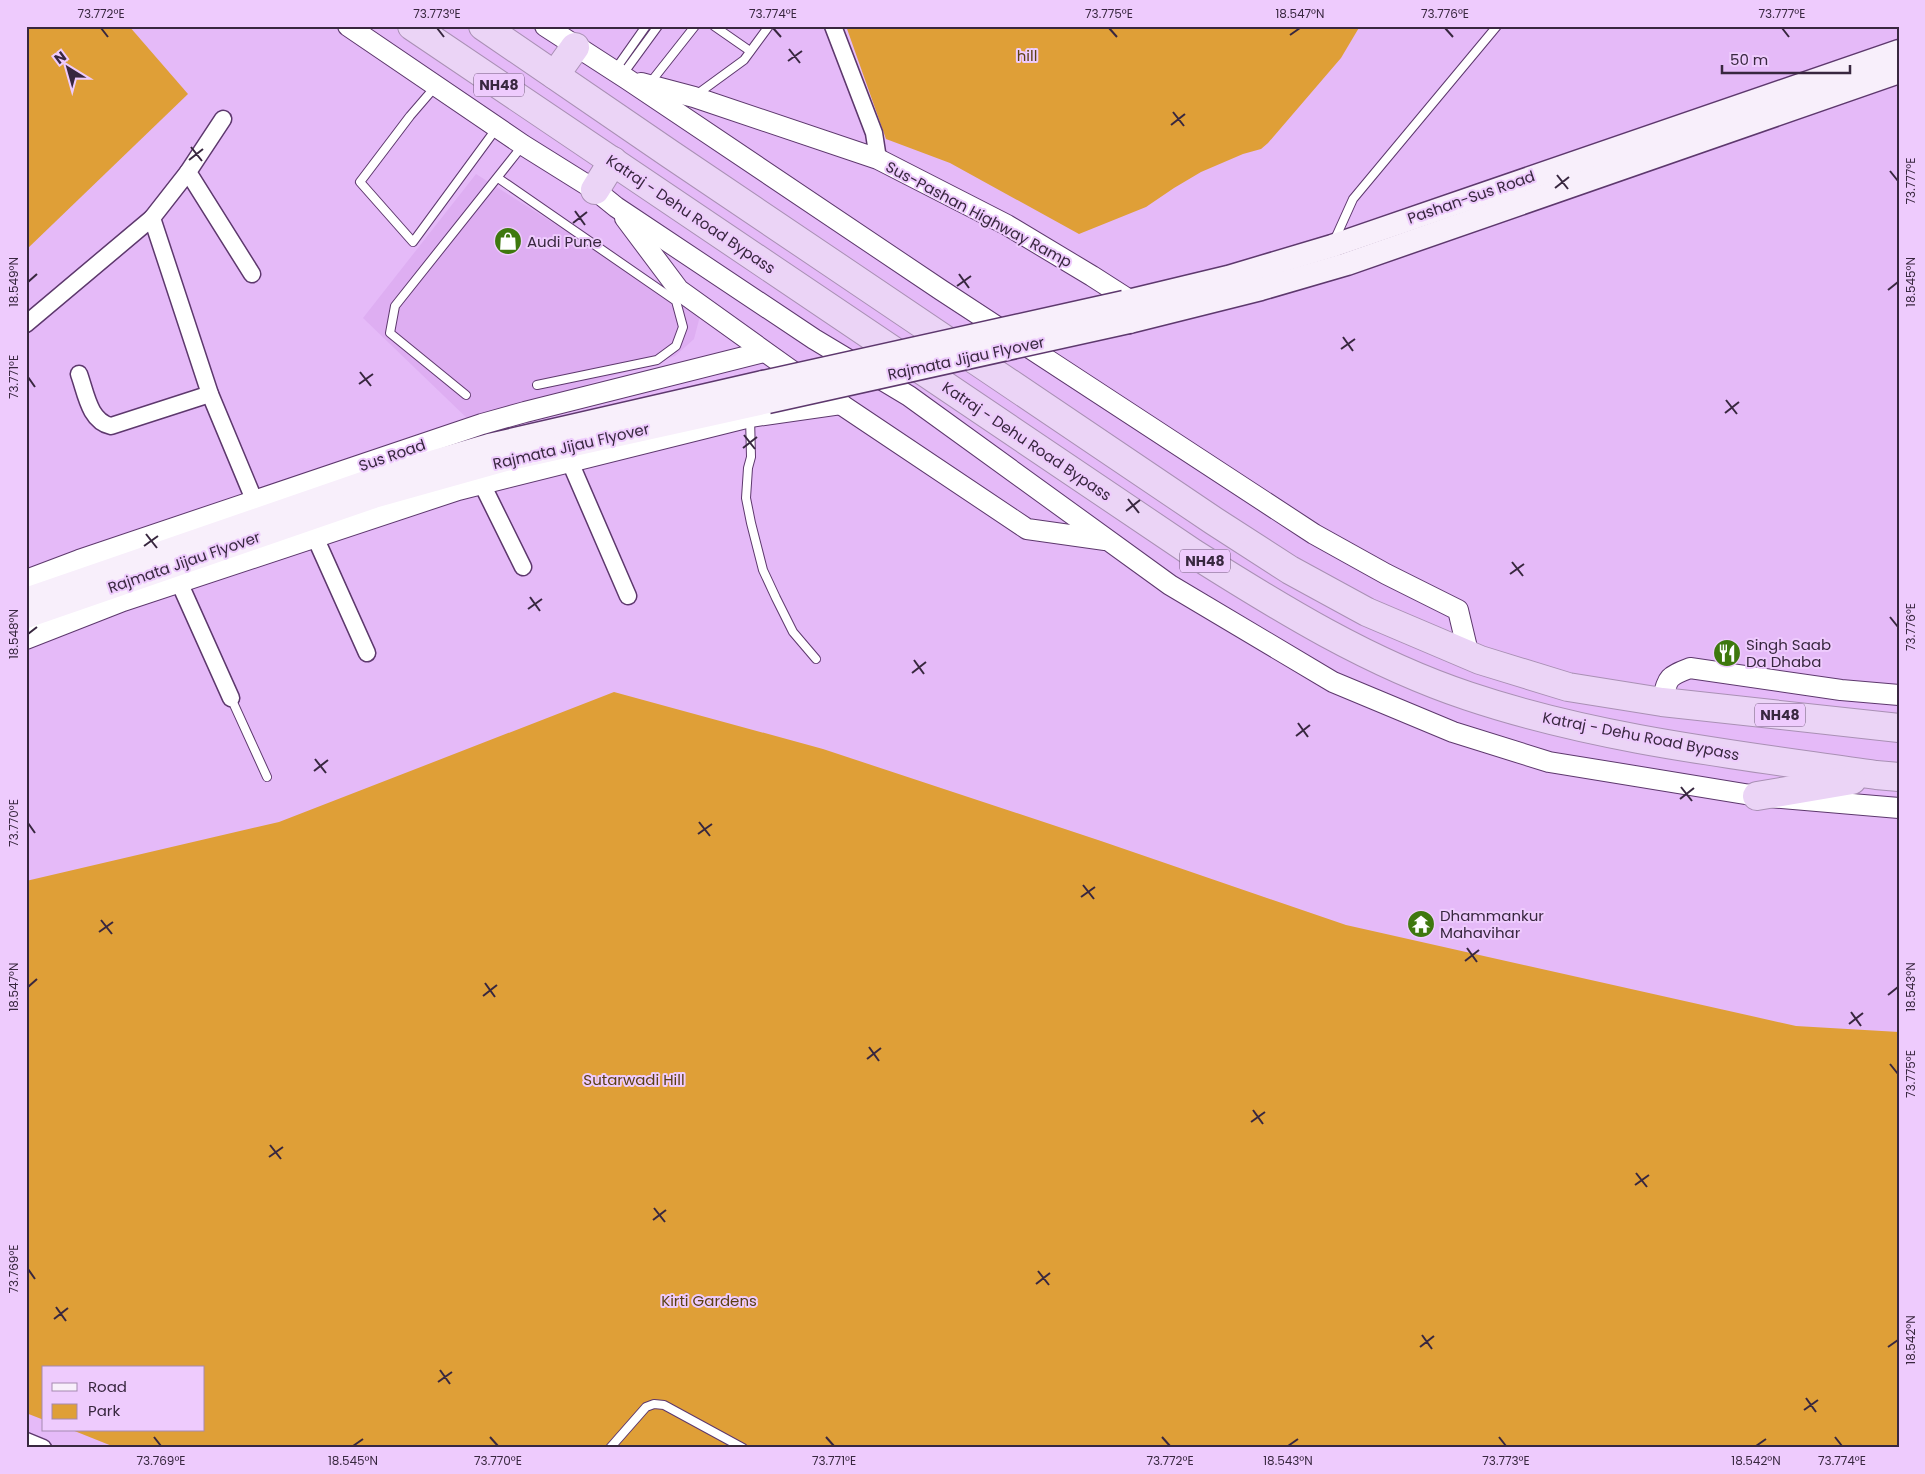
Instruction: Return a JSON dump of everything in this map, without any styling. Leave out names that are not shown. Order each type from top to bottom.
[{"type":"highway","name":"Katraj - Dehu Road Bypass","points":[[412,26],[1193,553],[1271,603],[1350,646],[1466,696],[1559,724],[1668,744],[1887,776]]},
{"type":"highway","name":"NH48","points":[[483,26],[1244,541],[1290,570],[1367,612],[1469,656],[1568,687],[1662,702],[1899,728]]},
{"type":"highway","points":[[556,75],[575,47]]},
{"type":"highway","points":[[594,190],[614,162]]},
{"type":"highway","points":[[1757,796],[1887,776]]},
{"type":"main road","name":"Pashan-Sus Road","points":[[1128,309],[1332,246],[1899,51]]},
{"type":"main road","name":"Pashan-Sus Road","points":[[1128,309],[1260,289],[1347,264],[1899,72]]},
{"type":"main road","name":"Rajmata Jijau Flyover","points":[[26,617],[374,497],[506,460],[766,392],[1128,309]]},
{"type":"main road","name":"Rajmata Jijau Flyover","points":[[28,582],[488,444],[766,392]]},
{"type":"street","points":[[348,26],[814,339],[909,396],[1170,585],[1333,682],[1453,732],[1549,762],[1757,796],[1899,808]]},
{"type":"street","points":[[545,26],[941,290],[1314,534],[1386,574],[1458,610],[1469,656]]},
{"type":"street","points":[[833,26],[874,133],[878,159]]},
{"type":"street","name":"Sus-Pashan Highway Ramp","points":[[621,75],[649,85],[694,96],[878,159],[1007,225],[1092,276],[1128,309]]},
{"type":"street","points":[[26,324],[152,218],[188,172],[223,119]]},
{"type":"street","points":[[188,172],[252,274]]},
{"type":"street","points":[[616,207],[679,290],[764,352],[1027,529],[1108,540]]},
{"type":"street","points":[[152,218],[210,394],[255,502]]},
{"type":"street","name":"Sus Road","points":[[28,582],[79,560],[491,422],[764,352]]},
{"type":"street","points":[[79,374],[94,415],[104,424],[111,426],[210,394]]},
{"type":"street","points":[[26,639],[122,601],[458,490],[750,417],[841,404]]},
{"type":"street","points":[[570,462],[628,596]]},
{"type":"street","points":[[482,484],[523,567]]},
{"type":"street","points":[[315,537],[367,653]]},
{"type":"street","points":[[179,582],[231,698]]},
{"type":"street","points":[[1662,702],[1667,680],[1675,674],[1690,668],[1841,690],[1899,695]]},
{"type":"street","points":[[26,1440],[43,1448]]},
{"type":"lane","points":[[621,75],[646,26]]},
{"type":"lane","points":[[621,75],[658,26]]},
{"type":"lane","points":[[649,85],[695,26]]},
{"type":"lane","points":[[714,26],[750,52]]},
{"type":"lane","points":[[694,96],[744,60],[769,26]]},
{"type":"lane","points":[[1332,246],[1353,199],[1497,26]]},
{"type":"lane","points":[[436,86],[410,116],[360,182],[413,242],[498,127]]},
{"type":"lane","points":[[466,395],[390,333],[395,306],[523,145]]},
{"type":"lane","points":[[498,178],[676,301],[683,327],[676,346],[657,360],[537,385]]},
{"type":"lane","points":[[750,417],[751,457],[748,468],[746,498],[751,523],[764,570],[776,598],[793,632],[816,659]]},
{"type":"lane","points":[[231,698],[267,778]]},
{"type":"lane","points":[[610,1448],[646,1407],[654,1404],[664,1405],[743,1448]]},
{"type":"shaded area","points":[[476,174],[700,316],[694,339],[675,356],[471,422],[363,318]]},
{"type":"green space","points":[[26,26],[129,26],[188,94],[26,250]]},
{"type":"green space","name":"hill","points":[[846,26],[1360,26],[1341,58],[1261,149],[1243,154],[1201,172],[1146,207],[1079,234],[950,163],[886,139]]},
{"type":"green space","name":"Sutarwadi Hill","points":[[614,692],[823,749],[1346,925],[1796,1026],[1899,1032],[1899,1448],[117,1448],[77,1432],[205,1432],[205,1366],[42,1366],[42,1419],[26,1413],[26,881],[279,822]]},
{"type":"place","name":"Audi Pune","points":[[508,241]]},
{"type":"place","name":"Singh Saab Da Dhaba","points":[[1727,653]]},
{"type":"place","name":"Dhammankur Mahavihar","points":[[1421,924]]},
{"type":"park label","name":"Kirti Gardens","points":[[709,1300]]}]
